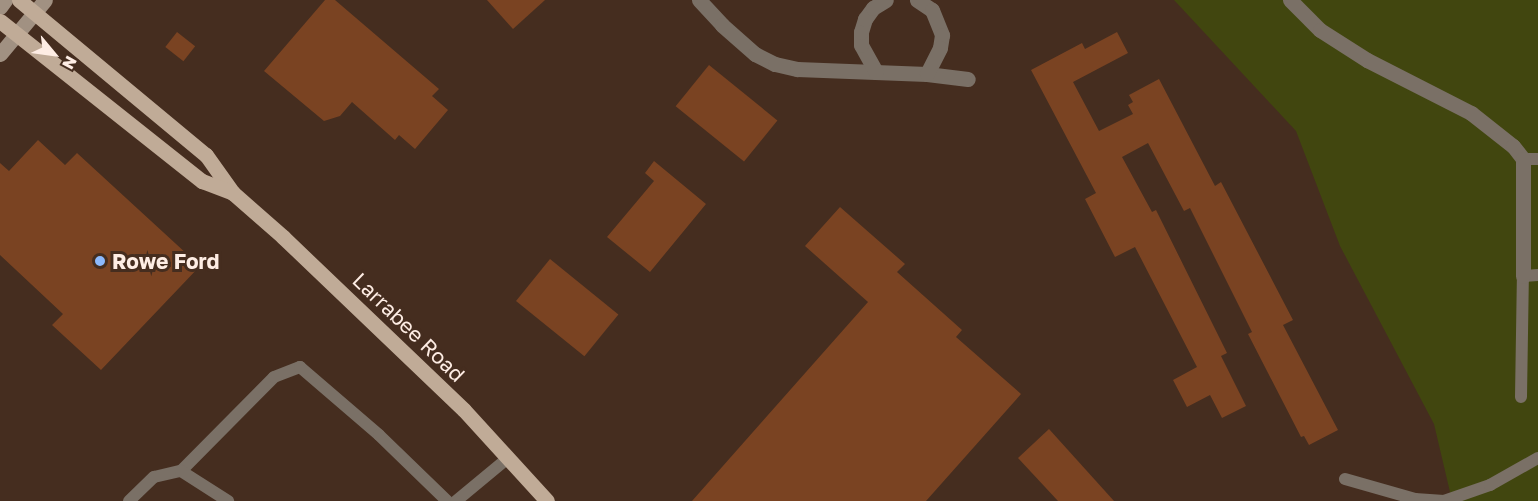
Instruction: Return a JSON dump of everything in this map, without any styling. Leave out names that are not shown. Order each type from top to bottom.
[{"type":"main road","points":[[0,7],[5,0]]},
{"type":"main road","name":"Larrabee Road","points":[[19,0],[206,155],[233,193],[399,346],[547,501]]},
{"type":"main road","points":[[0,54],[45,0]]},
{"type":"main road","name":"Larrabee Road","points":[[0,21],[202,181],[233,193]]},
{"type":"street","points":[[699,0],[722,25],[755,54],[775,64],[797,69],[927,74],[968,79]]},
{"type":"street","points":[[876,72],[861,45],[861,32],[865,19],[873,8],[886,0]]},
{"type":"street","points":[[917,0],[932,10],[942,35],[940,48],[927,74]]},
{"type":"street","points":[[1290,0],[1320,30],[1367,60],[1471,113],[1531,159],[1531,275]]},
{"type":"lane","points":[[1521,397],[1531,275]]},
{"type":"lane","points":[[129,501],[154,477],[181,471],[274,377],[300,367],[380,435],[447,501]]},
{"type":"lane","points":[[456,501],[508,458]]},
{"type":"lane","points":[[1345,478],[1415,499],[1444,501],[1490,485],[1538,458]]},
{"type":"lane","points":[[181,471],[228,501]]},
{"type":"green space","points":[[1174,0],[1538,0],[1538,501],[1457,501],[1450,492],[1434,424],[1340,246],[1296,131]]},
{"type":"building","points":[[325,0],[335,0],[439,89],[432,96],[448,110],[415,149],[399,135],[395,140],[352,102],[340,116],[324,121],[264,71]]},
{"type":"building","points":[[487,0],[545,0],[513,29]]},
{"type":"building","points":[[177,32],[195,46],[183,61],[165,47]]},
{"type":"building","points":[[1117,32],[1128,53],[1073,82],[1099,131],[1133,114],[1128,105],[1133,102],[1129,95],[1159,79],[1215,186],[1221,182],[1293,320],[1283,325],[1338,430],[1309,445],[1304,436],[1301,437],[1248,334],[1252,332],[1190,208],[1184,211],[1148,143],[1122,157],[1152,212],[1156,210],[1227,353],[1221,356],[1246,406],[1222,418],[1210,395],[1187,407],[1173,380],[1197,367],[1135,247],[1115,257],[1085,199],[1096,193],[1031,70],[1082,43],[1085,49]]},
{"type":"building","points":[[709,65],[777,120],[744,162],[676,106]]},
{"type":"building","name":"Rowe Ford","points":[[38,140],[65,165],[77,153],[200,266],[101,370],[52,325],[63,314],[0,255],[0,163],[9,171]]},
{"type":"building","points":[[654,161],[706,204],[650,272],[607,237],[654,181],[645,173]]},
{"type":"building","points":[[840,207],[905,264],[897,272],[962,330],[956,337],[1021,394],[926,501],[692,501],[868,302],[805,246]]},
{"type":"building","points":[[550,259],[618,314],[584,356],[516,301]]},
{"type":"building","points":[[1049,429],[1114,501],[1058,501],[1018,458]]},
{"type":"place","name":"Rowe Ford","points":[[100,261]]}]
